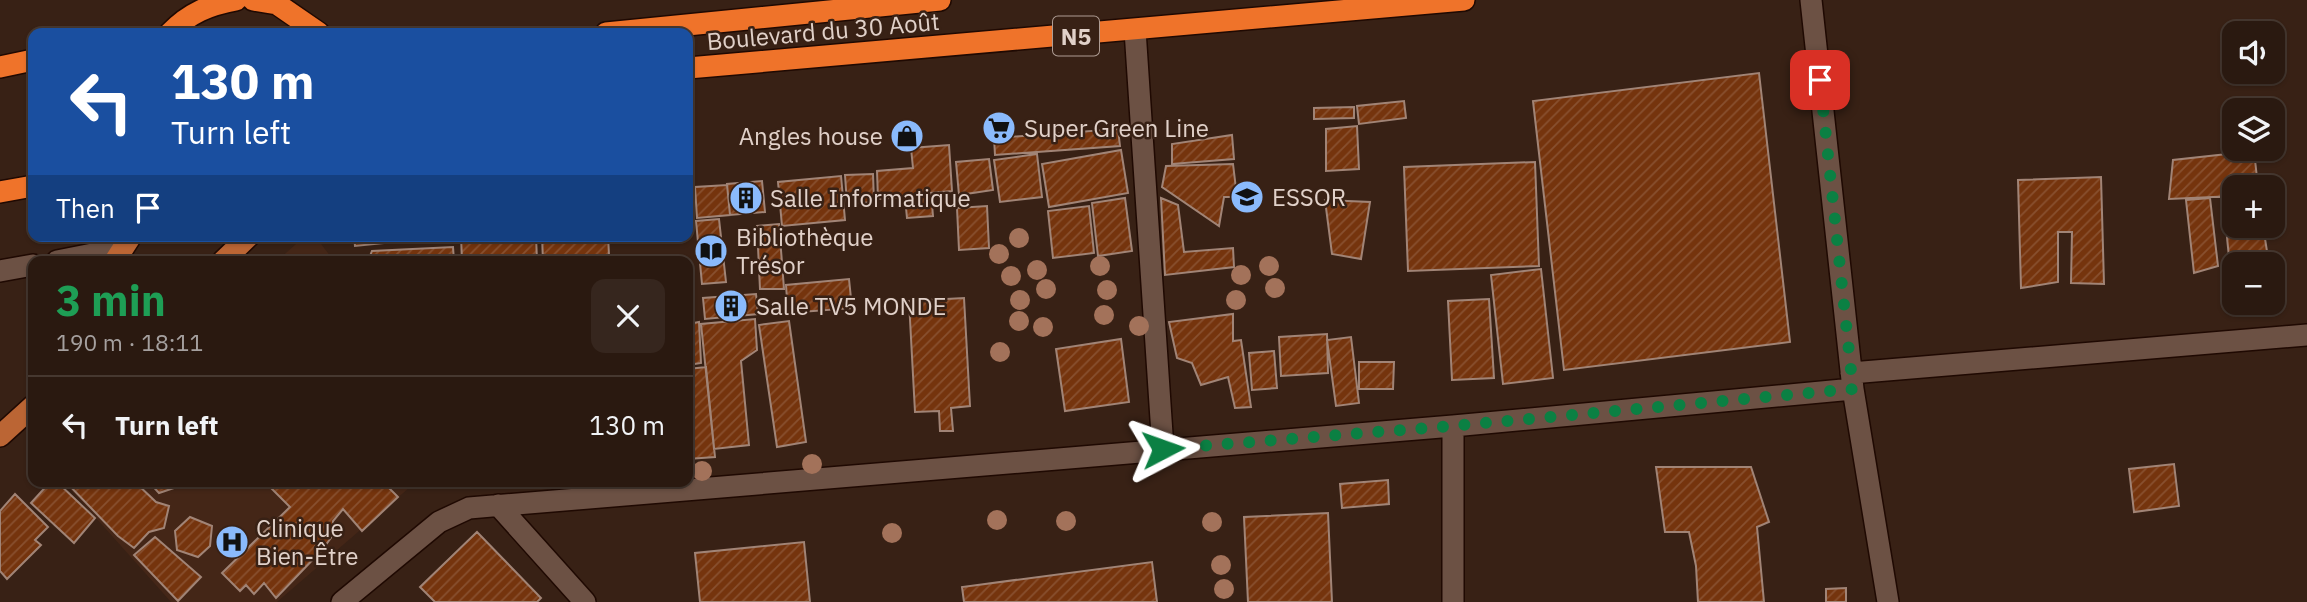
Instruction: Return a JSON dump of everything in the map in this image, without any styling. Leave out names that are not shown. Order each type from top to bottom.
[{"type":"highway","points":[[176,28],[212,2],[236,0]]},
{"type":"highway","points":[[253,0],[277,2],[312,28]]},
{"type":"highway","name":"Boulevard du 30 Août","points":[[657,28],[940,0]]},
{"type":"highway","name":"Boulevard du 30 Août","points":[[693,68],[1464,0]]},
{"type":"highway","points":[[0,67],[28,61]]},
{"type":"highway","points":[[0,192],[28,187]]},
{"type":"main road","points":[[228,256],[243,242]]},
{"type":"main road","points":[[0,436],[28,411]]},
{"type":"street","points":[[1811,0],[1852,381],[1888,602]]},
{"type":"street","points":[[1135,30],[1163,449]]},
{"type":"street","points":[[82,256],[123,248]]},
{"type":"street","points":[[0,271],[28,266]]},
{"type":"street","points":[[342,602],[439,522],[469,508],[1452,426],[1852,381],[2307,335]]},
{"type":"street","points":[[1452,426],[1454,602]]},
{"type":"street","points":[[498,505],[585,602]]},
{"type":"shaded area","points":[[298,242],[320,242],[330,256],[283,256]]},
{"type":"shaded area","name":"Clinique Bien-Être","points":[[68,487],[410,487],[277,602],[171,602]]},
{"type":"building","points":[[1759,73],[1790,342],[1564,370],[1533,101]]},
{"type":"building","points":[[1404,101],[1406,118],[1359,124],[1357,106]]},
{"type":"building","points":[[1354,107],[1354,118],[1314,119],[1314,108]]},
{"type":"building","points":[[1357,126],[1359,169],[1326,171],[1326,129]]},
{"type":"building","points":[[1118,129],[1120,146],[995,155],[994,138]]},
{"type":"building","points":[[1232,135],[1234,159],[1172,164],[1172,144]]},
{"type":"building","points":[[949,145],[952,191],[931,193],[933,216],[907,218],[905,197],[878,199],[877,171],[913,168],[911,148]]},
{"type":"building","points":[[1121,150],[1128,193],[1049,207],[1042,164]]},
{"type":"building","points":[[1037,154],[1042,197],[1000,202],[994,160]]},
{"type":"building","points":[[2222,155],[2222,161],[2255,161],[2257,175],[2222,175],[2222,197],[2169,199],[2173,160]]},
{"type":"building","points":[[989,159],[993,190],[959,195],[956,162]]},
{"type":"building","points":[[1535,162],[1539,266],[1408,271],[1404,167]]},
{"type":"building","points":[[1233,164],[1237,197],[1224,197],[1219,226],[1162,187],[1166,166]]},
{"type":"building","points":[[873,174],[874,202],[847,204],[845,175]]},
{"type":"building","points":[[841,176],[845,220],[782,226],[778,182]]},
{"type":"building","points":[[2101,177],[2104,284],[2071,283],[2072,232],[2058,232],[2058,282],[2021,288],[2018,180]]},
{"type":"building","name":"Salle Informatique","points":[[762,181],[765,212],[730,215],[727,184]]},
{"type":"building","points":[[727,185],[730,215],[697,218],[695,187]]},
{"type":"building","points":[[1125,198],[1132,251],[1098,256],[1092,203]]},
{"type":"building","points":[[1161,198],[1178,205],[1184,252],[1233,248],[1234,267],[1165,275]]},
{"type":"building","points":[[2210,198],[2218,266],[2194,273],[2186,200]]},
{"type":"building","points":[[1325,200],[1370,202],[1361,259],[1332,254]]},
{"type":"building","points":[[987,206],[989,248],[959,250],[957,208]]},
{"type":"building","points":[[1089,206],[1094,253],[1053,258],[1048,211]]},
{"type":"building","name":"Bibliothèque Trésor","points":[[719,219],[726,282],[702,284],[696,221]]},
{"type":"building","points":[[779,224],[784,289],[760,289],[757,226]]},
{"type":"building","points":[[2227,238],[2265,238],[2267,252],[2228,252]]},
{"type":"building","points":[[355,242],[395,242],[355,246]]},
{"type":"building","points":[[461,242],[536,242],[537,256],[462,256]]},
{"type":"building","points":[[542,242],[608,242],[609,255],[543,256]]},
{"type":"building","points":[[453,247],[454,256],[370,256],[372,251]]},
{"type":"building","points":[[1541,269],[1553,378],[1503,384],[1491,275]]},
{"type":"building","points":[[849,279],[852,308],[788,313],[786,285]]},
{"type":"building","name":"Salle TV5 MONDE","points":[[756,294],[758,314],[705,319],[703,298]]},
{"type":"building","points":[[964,298],[970,406],[951,408],[953,431],[940,431],[939,411],[915,412],[909,301]]},
{"type":"building","points":[[1489,299],[1494,378],[1452,380],[1448,301]]},
{"type":"building","points":[[1233,314],[1233,341],[1241,340],[1251,407],[1235,408],[1228,377],[1201,385],[1192,363],[1177,358],[1169,322]]},
{"type":"building","points":[[755,319],[757,350],[741,361],[749,445],[714,449],[701,324]]},
{"type":"building","points":[[789,321],[806,442],[777,447],[759,325]]},
{"type":"building","points":[[699,322],[701,363],[693,364],[693,323]]},
{"type":"building","points":[[1327,334],[1328,373],[1281,376],[1279,337]]},
{"type":"building","points":[[1351,337],[1359,403],[1336,406],[1327,340]]},
{"type":"building","points":[[1121,339],[1129,402],[1065,411],[1056,349]]},
{"type":"building","points":[[1274,351],[1277,388],[1252,390],[1249,353]]},
{"type":"building","points":[[1359,362],[1394,362],[1393,389],[1359,389]]},
{"type":"building","points":[[706,367],[715,457],[693,459],[693,368]]},
{"type":"building","points":[[2174,464],[2179,506],[2134,512],[2129,469]]},
{"type":"building","points":[[1656,467],[1751,467],[1769,522],[1757,527],[1764,602],[1698,602],[1696,566],[1689,532],[1665,532]]},
{"type":"building","points":[[1388,480],[1389,504],[1342,508],[1340,484]]},
{"type":"building","points":[[46,487],[62,487],[95,518],[74,543],[31,503]]},
{"type":"building","points":[[71,487],[140,487],[156,502],[169,506],[164,528],[149,532],[134,548],[118,536]]},
{"type":"building","points":[[154,487],[177,487],[159,493]]},
{"type":"building","points":[[270,487],[388,487],[398,497],[362,531],[343,509],[333,521],[333,535],[322,550],[276,598],[264,583],[254,594],[246,585],[240,591],[222,573],[290,507]]},
{"type":"building","points":[[15,494],[48,527],[35,540],[41,545],[7,579],[0,571],[0,511]]},
{"type":"building","points":[[1328,513],[1332,602],[1248,602],[1244,517]]},
{"type":"building","points":[[190,517],[212,526],[210,546],[198,557],[177,550],[175,531]]},
{"type":"building","points":[[477,532],[541,598],[537,602],[435,602],[420,587]]},
{"type":"building","points":[[155,537],[201,577],[178,601],[134,555]]},
{"type":"building","points":[[804,542],[810,602],[700,602],[695,553]]},
{"type":"building","points":[[1152,562],[1157,602],[964,602],[962,587]]},
{"type":"building","points":[[1846,588],[1846,602],[1826,602],[1826,589]]},
{"type":"place","name":"Super Green Line","points":[[999,128]]},
{"type":"place","name":"Angles house","points":[[907,136]]},
{"type":"place","name":"ESSOR","points":[[1247,197]]},
{"type":"place","name":"Salle Informatique","points":[[746,198]]},
{"type":"place","name":"Bibliothèque Trésor","points":[[711,251]]},
{"type":"place","name":"Salle TV5 MONDE","points":[[731,306]]},
{"type":"place","name":"Clinique Bien-Être","points":[[232,542]]},
{"type":"route","points":[[1163,449],[1452,426],[1853,389],[1820,80]]}]
